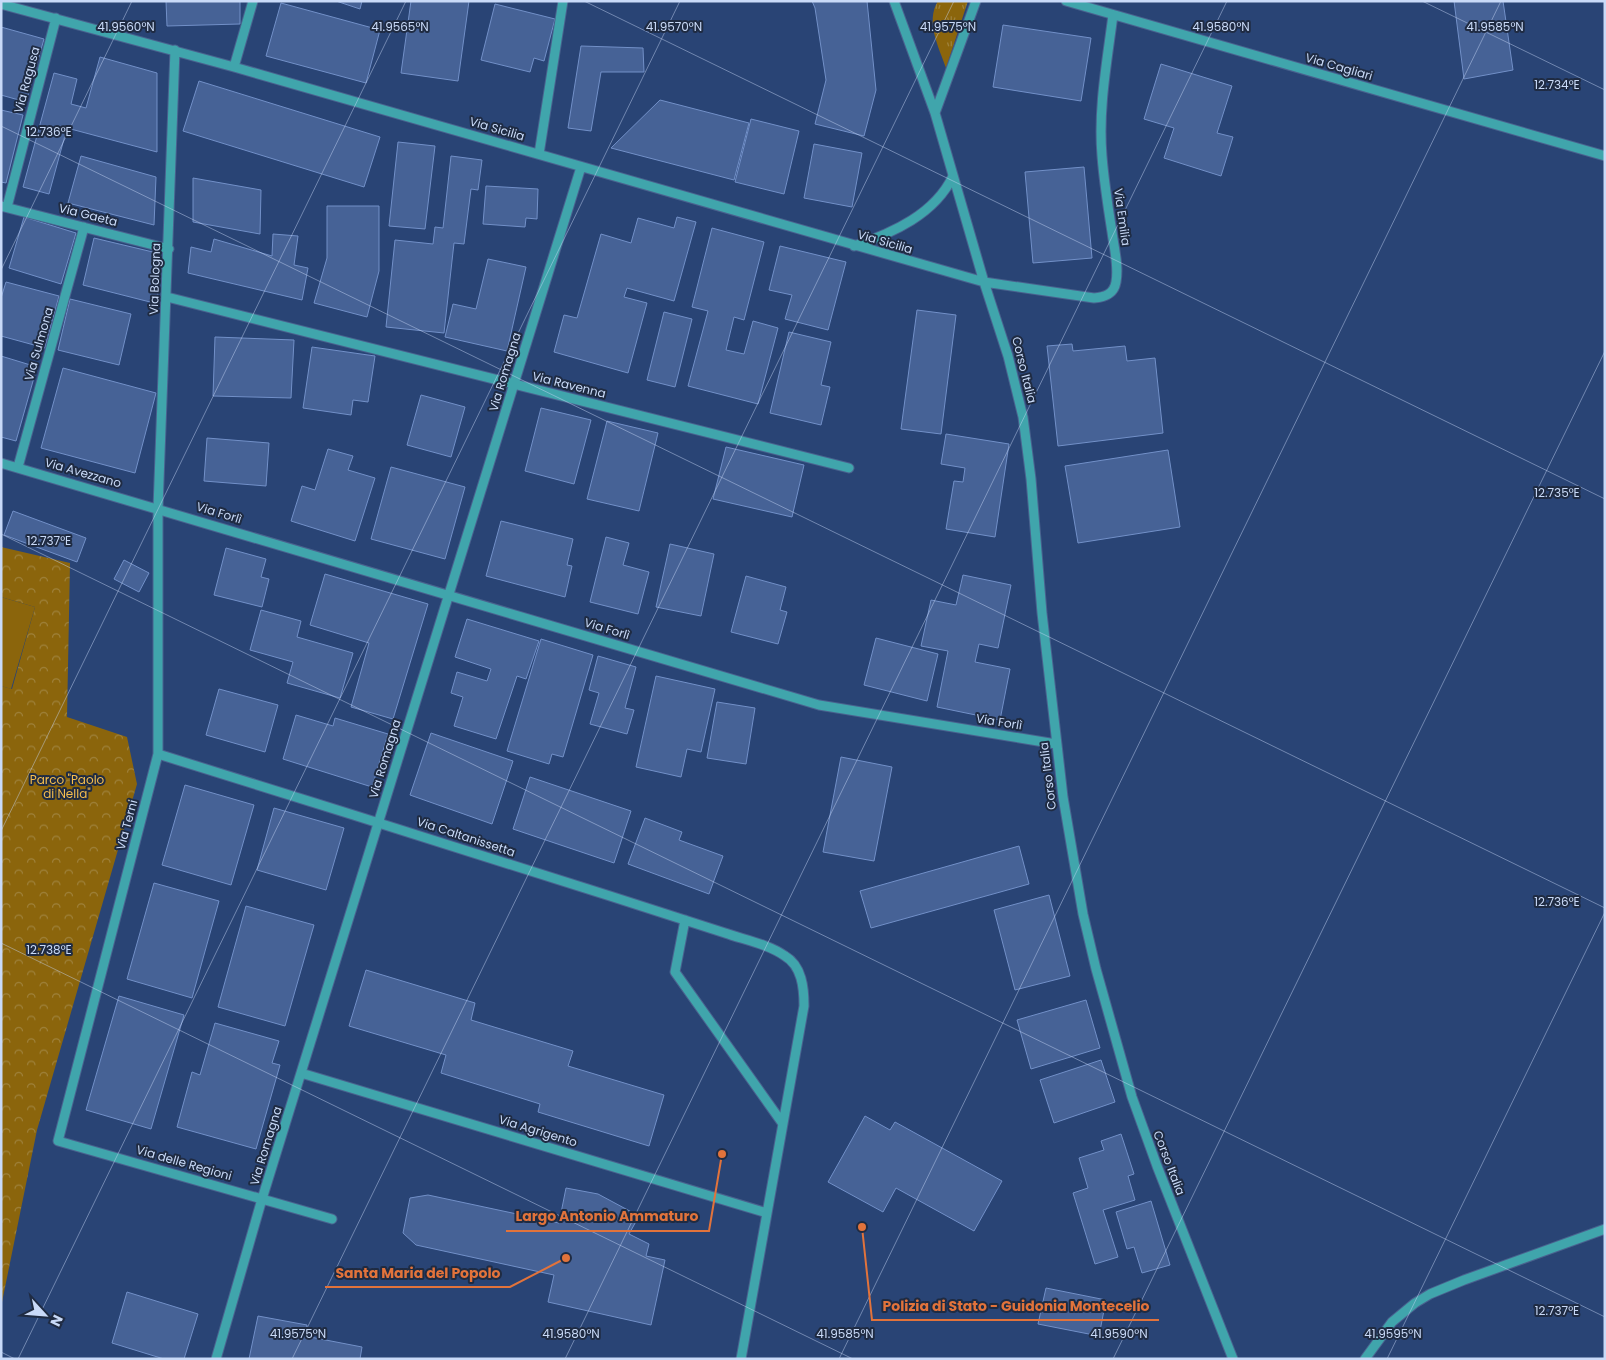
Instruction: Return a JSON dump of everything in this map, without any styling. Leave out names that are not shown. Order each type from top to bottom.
[{"type":"street","points":[[234,67],[253,1]]},
{"type":"street","points":[[539,154],[563,1]]},
{"type":"street","name":"Corso Italia","points":[[894,1],[935,113],[1016,385],[1027,446],[1042,613],[1066,824],[1096,969],[1120,1057],[1157,1166],[1233,1359]]},
{"type":"street","points":[[935,113],[976,1]]},
{"type":"street","name":"Via Cagliari","points":[[1066,1],[1605,156]]},
{"type":"street","name":"Via Sicilia","points":[[1,4],[175,50],[984,282]]},
{"type":"street","name":"Via Emilia","points":[[984,282],[1094,298],[1105,296],[1114,287],[1116,266],[1104,173],[1101,132],[1104,85],[1113,15]]},
{"type":"street","name":"Via Ragusa","points":[[4,206],[56,18]]},
{"type":"street","name":"Via Bologna","points":[[158,508],[175,50]]},
{"type":"street","name":"Via Romagna","points":[[216,1359],[262,1198],[581,167]]},
{"type":"street","points":[[854,246],[894,230],[921,214],[938,199],[953,176]]},
{"type":"street","name":"Via Gaeta","points":[[4,206],[169,249]]},
{"type":"street","name":"Via Sulmona","points":[[18,467],[84,227]]},
{"type":"street","name":"Via Ravenna","points":[[167,297],[849,468]]},
{"type":"street","name":"Via Avezzano","points":[[1,463],[158,508]]},
{"type":"street","name":"Via Forlì","points":[[158,508],[818,705],[1056,744]]},
{"type":"street","name":"Via Terni","points":[[58,1140],[158,754],[158,508]]},
{"type":"street","name":"Via Caltanissetta","points":[[158,754],[379,822],[685,920],[766,947],[787,957],[794,964],[800,974],[804,1006],[741,1359]]},
{"type":"street","points":[[685,920],[676,972],[783,1124]]},
{"type":"street","name":"Via Agrigento","points":[[301,1074],[767,1213]]},
{"type":"street","name":"Via delle Regioni","points":[[58,1140],[332,1219]]},
{"type":"street","points":[[1365,1359],[1392,1322],[1415,1303],[1430,1294],[1605,1229]]},
{"type":"green space","points":[[938,1],[968,1],[946,68],[934,35],[933,17]]},
{"type":"green space","name":"Parco \"Paolo di Nella\"","points":[[1,547],[70,563],[67,717],[127,737],[137,784],[37,1130],[1,1307],[1,686],[12,689],[35,607],[1,597]]},
{"type":"green space","points":[[1,597],[35,607],[11,689],[1,686]]},
{"type":"building","points":[[166,1],[240,1],[240,24],[167,26]]},
{"type":"building","points":[[336,1],[362,1],[360,9]]},
{"type":"building","points":[[411,1],[469,1],[458,81],[401,73]]},
{"type":"building","points":[[812,1],[867,1],[876,90],[864,136],[815,124],[826,80],[815,8]]},
{"type":"building","points":[[1454,1],[1503,1],[1513,70],[1464,79]]},
{"type":"building","points":[[281,3],[380,30],[366,83],[266,56]]},
{"type":"building","points":[[495,4],[555,19],[544,61],[534,58],[530,72],[481,60]]},
{"type":"building","points":[[1003,25],[1091,38],[1081,101],[993,87]]},
{"type":"building","points":[[1,27],[44,39],[26,102],[1,95]]},
{"type":"building","points":[[581,46],[643,48],[644,72],[601,72],[591,131],[568,128]]},
{"type":"building","points":[[100,57],[157,73],[157,152],[67,128],[49,194],[23,187],[54,73],[77,79],[71,104],[86,108]]},
{"type":"building","points":[[1161,64],[1232,86],[1217,133],[1233,137],[1221,176],[1164,158],[1174,128],[1144,119]]},
{"type":"building","points":[[199,81],[380,137],[364,187],[183,131]]},
{"type":"building","points":[[660,100],[749,123],[734,180],[611,148]]},
{"type":"building","points":[[1,110],[23,115],[6,183],[1,182]]},
{"type":"building","points":[[751,119],[799,131],[784,194],[735,182]]},
{"type":"building","points":[[398,142],[435,146],[425,229],[389,226]]},
{"type":"building","points":[[814,144],[862,153],[852,207],[804,198]]},
{"type":"building","points":[[81,156],[156,177],[154,225],[68,203]]},
{"type":"building","points":[[451,156],[482,160],[478,190],[471,189],[464,244],[454,243],[444,333],[386,327],[395,240],[433,244],[435,227],[443,228]]},
{"type":"building","points":[[1084,167],[1092,258],[1033,263],[1025,172]]},
{"type":"building","points":[[193,178],[261,190],[260,234],[193,222]]},
{"type":"building","points":[[486,186],[538,189],[537,219],[526,218],[525,227],[483,224]]},
{"type":"building","points":[[327,206],[379,206],[379,271],[367,317],[314,303],[327,258]]},
{"type":"building","points":[[24,217],[76,233],[61,284],[9,268]]},
{"type":"building","points":[[677,217],[696,222],[674,301],[627,288],[624,297],[647,303],[628,373],[554,352],[564,315],[577,318],[601,234],[631,243],[638,218],[674,228]]},
{"type":"building","points":[[712,228],[764,242],[744,320],[734,317],[726,350],[744,354],[753,321],[778,328],[758,404],[688,386],[708,311],[692,307]]},
{"type":"building","points":[[273,234],[298,236],[294,265],[308,268],[302,300],[188,273],[191,247],[211,252],[214,239],[272,256]]},
{"type":"building","points":[[94,238],[157,253],[158,304],[83,285]]},
{"type":"building","points":[[780,246],[846,262],[828,330],[785,319],[792,295],[769,290]]},
{"type":"building","points":[[488,259],[526,267],[507,351],[445,337],[453,304],[476,309]]},
{"type":"building","points":[[6,282],[59,296],[45,348],[1,336],[1,298]]},
{"type":"building","points":[[70,299],[131,314],[119,365],[58,350]]},
{"type":"building","points":[[917,310],[956,315],[941,434],[901,429]]},
{"type":"building","points":[[664,312],[692,319],[675,387],[647,380]]},
{"type":"building","points":[[789,332],[831,342],[821,385],[830,387],[821,425],[770,413]]},
{"type":"building","points":[[215,337],[294,340],[291,398],[213,396]]},
{"type":"building","points":[[1072,344],[1073,351],[1125,346],[1127,361],[1155,358],[1163,433],[1058,446],[1047,346]]},
{"type":"building","points":[[312,347],[375,356],[368,402],[353,400],[351,415],[303,408]]},
{"type":"building","points":[[1,356],[37,367],[16,441],[1,437]]},
{"type":"building","points":[[63,368],[156,393],[135,473],[41,448]]},
{"type":"building","points":[[421,395],[465,407],[451,457],[407,445]]},
{"type":"building","points":[[541,408],[591,420],[574,484],[525,471]]},
{"type":"building","points":[[607,421],[658,433],[639,511],[587,499]]},
{"type":"building","points":[[946,434],[1009,444],[995,537],[946,529],[954,481],[963,482],[965,468],[941,464]]},
{"type":"building","points":[[207,438],[269,443],[266,486],[204,481]]},
{"type":"building","points":[[726,447],[804,465],[792,517],[713,499]]},
{"type":"building","points":[[328,449],[353,456],[348,470],[375,478],[355,541],[291,521],[302,486],[315,490]]},
{"type":"building","points":[[1168,450],[1180,527],[1078,543],[1065,466]]},
{"type":"building","points":[[391,467],[465,487],[445,559],[371,539]]},
{"type":"building","points":[[13,511],[86,538],[77,562],[4,535]]},
{"type":"building","points":[[501,521],[573,539],[567,565],[572,566],[565,597],[486,576]]},
{"type":"building","points":[[606,537],[629,543],[623,565],[649,572],[638,614],[590,602]]},
{"type":"building","points":[[670,544],[714,554],[701,616],[656,607]]},
{"type":"building","points":[[226,548],[266,559],[261,577],[269,579],[262,607],[214,595]]},
{"type":"building","points":[[124,560],[149,573],[139,592],[114,579]]},
{"type":"building","points":[[325,574],[428,604],[393,719],[351,707],[369,643],[310,625]]},
{"type":"building","points":[[963,575],[1011,585],[998,648],[979,644],[975,662],[1010,669],[1000,720],[937,707],[948,651],[921,646],[931,600],[956,605]]},
{"type":"building","points":[[746,576],[786,587],[780,610],[787,612],[778,644],[731,632]]},
{"type":"building","points":[[261,610],[301,621],[297,637],[353,653],[340,698],[287,683],[293,662],[250,650]]},
{"type":"building","points":[[467,619],[539,641],[526,679],[517,676],[496,739],[454,726],[463,697],[451,693],[457,672],[487,681],[491,669],[455,657]]},
{"type":"building","points":[[876,638],[938,654],[927,701],[864,685]]},
{"type":"building","points":[[541,639],[593,655],[563,757],[552,754],[549,764],[507,751]]},
{"type":"building","points":[[598,656],[636,667],[625,708],[634,710],[627,734],[590,724],[599,693],[589,690]]},
{"type":"building","points":[[656,676],[715,689],[701,752],[687,749],[681,777],[636,767]]},
{"type":"building","points":[[219,689],[278,705],[265,752],[206,735]]},
{"type":"building","points":[[717,702],[755,708],[746,764],[707,758]]},
{"type":"building","points":[[296,715],[333,726],[335,718],[388,734],[372,787],[283,759]]},
{"type":"building","points":[[431,733],[513,761],[492,824],[410,795]]},
{"type":"building","points":[[841,757],[892,767],[874,861],[823,852]]},
{"type":"building","points":[[530,777],[631,811],[614,863],[513,829]]},
{"type":"building","points":[[185,785],[254,805],[231,885],[162,865]]},
{"type":"building","points":[[274,808],[344,828],[326,890],[257,870]]},
{"type":"building","points":[[645,818],[682,832],[679,840],[723,856],[709,894],[628,864]]},
{"type":"building","points":[[1019,846],[1029,884],[871,928],[860,891]]},
{"type":"building","points":[[154,883],[219,901],[192,998],[127,979]]},
{"type":"building","points":[[1049,895],[1070,976],[1015,990],[994,910]]},
{"type":"building","points":[[246,906],[314,925],[285,1026],[218,1007]]},
{"type":"building","points":[[366,970],[475,1003],[471,1020],[573,1051],[568,1066],[664,1095],[649,1146],[538,1112],[540,1104],[441,1073],[446,1055],[349,1026]]},
{"type":"building","points":[[119,996],[184,1015],[151,1129],[86,1110]]},
{"type":"building","points":[[1086,1000],[1100,1048],[1031,1069],[1017,1020]]},
{"type":"building","points":[[215,1023],[279,1041],[272,1063],[280,1065],[256,1149],[177,1127],[192,1072],[200,1075]]},
{"type":"building","points":[[1101,1060],[1115,1102],[1054,1123],[1040,1080]]},
{"type":"building","points":[[865,1116],[890,1130],[895,1122],[1002,1181],[974,1231],[896,1188],[883,1212],[828,1182]]},
{"type":"building","points":[[1121,1134],[1134,1174],[1128,1176],[1135,1200],[1103,1210],[1118,1257],[1095,1264],[1073,1193],[1088,1188],[1079,1158],[1104,1150],[1101,1141]]},
{"type":"building","points":[[566,1188],[598,1194],[639,1216],[629,1234],[649,1244],[646,1256],[665,1260],[651,1325],[548,1302],[554,1275],[416,1245],[403,1233],[410,1198],[428,1195],[559,1223]]},
{"type":"building","points":[[1151,1201],[1170,1265],[1142,1273],[1134,1247],[1127,1249],[1116,1212]]},
{"type":"building","points":[[1046,1288],[1106,1300],[1099,1336],[1038,1324]]},
{"type":"building","points":[[127,1292],[198,1314],[184,1359],[164,1359],[112,1343]]},
{"type":"building","points":[[258,1316],[307,1325],[305,1336],[362,1347],[360,1359],[249,1359]]},
{"type":"place","name":"Largo Antonio Ammaturo","points":[[722,1154]]},
{"type":"place","name":"Polizia di Stato - Guidonia Montecelio","points":[[862,1227]]},
{"type":"place","name":"Santa Maria del Popolo","points":[[566,1258]]}]
